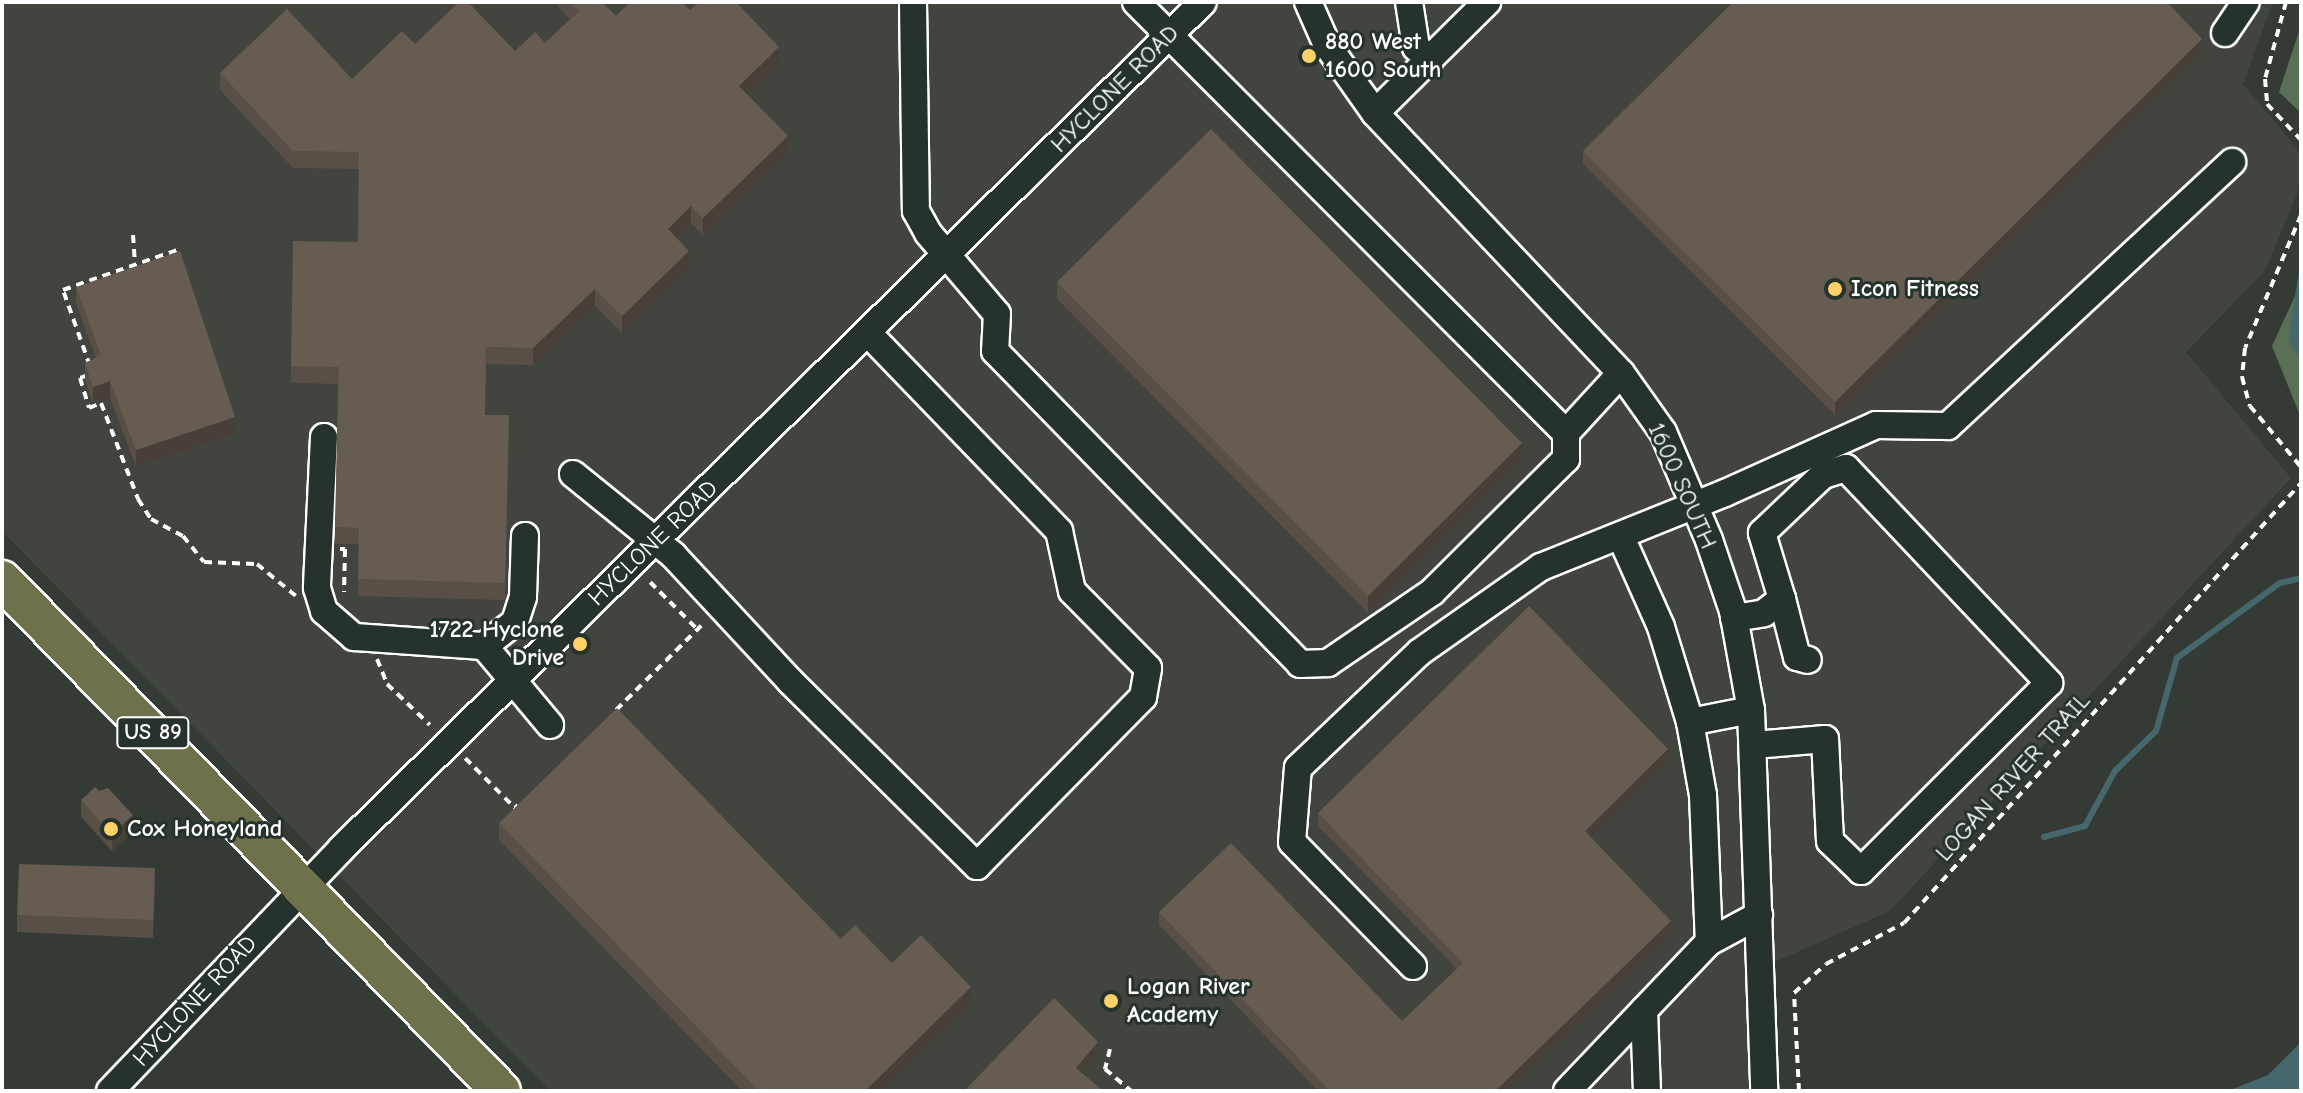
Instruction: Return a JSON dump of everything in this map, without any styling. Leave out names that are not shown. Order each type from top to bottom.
[{"type":"highway","name":"US 89","points":[[2,580],[501,1091]]},
{"type":"street","points":[[913,2],[916,211],[997,314],[995,351],[1300,664],[1328,663],[1432,592],[1566,459],[1566,433],[1621,373]]},
{"type":"street","points":[[1136,2],[1566,433]]},
{"type":"street","name":"HYCLONE ROAD","points":[[110,1091],[303,887],[1203,2]]},
{"type":"street","name":"1600 SOUTH","points":[[1308,2],[1327,45],[1375,113],[1621,373],[1663,432],[1694,506],[1734,618],[1751,710],[1764,1091]]},
{"type":"street","points":[[1409,2],[1416,47],[1430,60]]},
{"type":"street","points":[[1375,113],[1487,2]]},
{"type":"street","points":[[2225,33],[2246,2]]},
{"type":"street","points":[[1413,966],[1292,842],[1298,768],[1420,652],[1503,590],[1541,567],[1621,537],[1876,425],[1948,426],[2232,162]]},
{"type":"street","points":[[573,474],[656,541],[977,866],[1143,697],[1148,668],[1072,591],[1059,531],[868,333]]},
{"type":"street","points":[[324,437],[335,624],[354,637],[484,646],[515,622],[523,597],[525,536]]},
{"type":"street","points":[[1754,745],[1825,739],[1830,841],[1861,871],[2049,683],[1846,468],[1823,475],[1762,533],[1797,657],[1808,660]]},
{"type":"street","points":[[1621,537],[1661,627],[1690,722],[1703,795],[1709,942]]},
{"type":"street","points":[[1734,618],[1764,613],[1782,599]]},
{"type":"street","points":[[484,646],[550,725]]},
{"type":"street","points":[[1690,722],[1751,710]]},
{"type":"street","points":[[1567,1091],[1709,942],[1759,915]]},
{"type":"street","points":[[1644,1010],[1647,1091]]},
{"type":"path","points":[[2286,2],[2265,79],[2267,104],[2301,140]]},
{"type":"path","points":[[2301,215],[2245,348],[2242,377],[2250,406],[2301,467]]},
{"type":"path","points":[[133,235],[135,263]]},
{"type":"path","points":[[180,249],[63,290],[93,373],[80,378],[89,408],[101,403],[138,499],[151,519],[183,536],[204,562],[257,564],[293,595],[331,596]]},
{"type":"path","name":"LOGAN RIVER TRAIL","points":[[1799,1091],[1794,993],[1826,964],[1904,923],[2301,483]]},
{"type":"path","points":[[650,582],[697,629]]},
{"type":"path","points":[[606,719],[721,606]]},
{"type":"path","points":[[373,640],[387,684],[430,725]]},
{"type":"path","points":[[463,756],[515,808],[526,797]]},
{"type":"path","points":[[1110,1049],[1105,1069],[1131,1091]]},
{"type":"shaded area","points":[[2,2],[2273,2],[2243,84],[2301,153],[2301,184],[2265,271],[2186,352],[2291,478],[1890,911],[1745,975],[1758,1091],[550,1091],[2,531]]},
{"type":"green space","points":[[2301,25],[2301,113],[2279,92]]},
{"type":"green space","points":[[2301,283],[2301,418],[2272,346]]},
{"type":"water","points":[[2301,259],[2301,360],[2288,340]]},
{"type":"water","points":[[2301,1042],[2301,1091],[2228,1091],[2268,1075]]},
{"type":"building","points":[[459,2],[468,2],[515,51],[535,32],[545,43],[579,11],[570,2],[602,2],[616,16],[630,2],[682,2],[690,10],[699,2],[736,2],[779,47],[739,86],[788,136],[703,218],[691,206],[668,229],[689,251],[622,316],[595,289],[533,348],[486,347],[485,415],[509,415],[505,583],[358,579],[359,528],[335,527],[339,367],[291,366],[293,241],[358,242],[359,152],[293,151],[220,73],[287,9],[352,79],[402,31],[415,44]]},
{"type":"building","name":"Icon Fitness","points":[[1733,2],[2167,2],[2202,39],[1835,402],[1583,151]]},
{"type":"building","points":[[1211,129],[1522,443],[1368,596],[1057,282]]},
{"type":"building","points":[[180,251],[235,417],[136,450],[110,381],[93,387],[85,363],[101,355],[76,287]]},
{"type":"building","points":[[1529,606],[1668,749],[1585,831],[1671,921],[1495,1091],[1330,1091],[1159,912],[1231,843],[1402,1021],[1463,963],[1318,813]]},
{"type":"building","points":[[617,708],[841,939],[855,925],[892,963],[921,935],[971,987],[865,1091],[759,1091],[499,823]]},
{"type":"building","points":[[95,787],[99,791],[108,788],[133,815],[112,834],[81,800]]},
{"type":"building","points":[[19,864],[155,868],[153,920],[17,915]]},
{"type":"building","points":[[1054,998],[1098,1042],[1076,1068],[1103,1091],[964,1091]]},
{"type":"waterway","points":[[2044,837],[2085,826],[2115,771],[2156,731],[2177,658],[2280,583],[2301,578]]},
{"type":"place","name":"880 West 1600 South","points":[[1309,56]]},
{"type":"place","name":"Icon Fitness","points":[[1835,289]]},
{"type":"place","name":"1722 Hyclone Drive","points":[[580,644]]},
{"type":"place","name":"Cox Honeyland","points":[[111,829]]},
{"type":"place","name":"Logan River Academy","points":[[1111,1001]]}]
